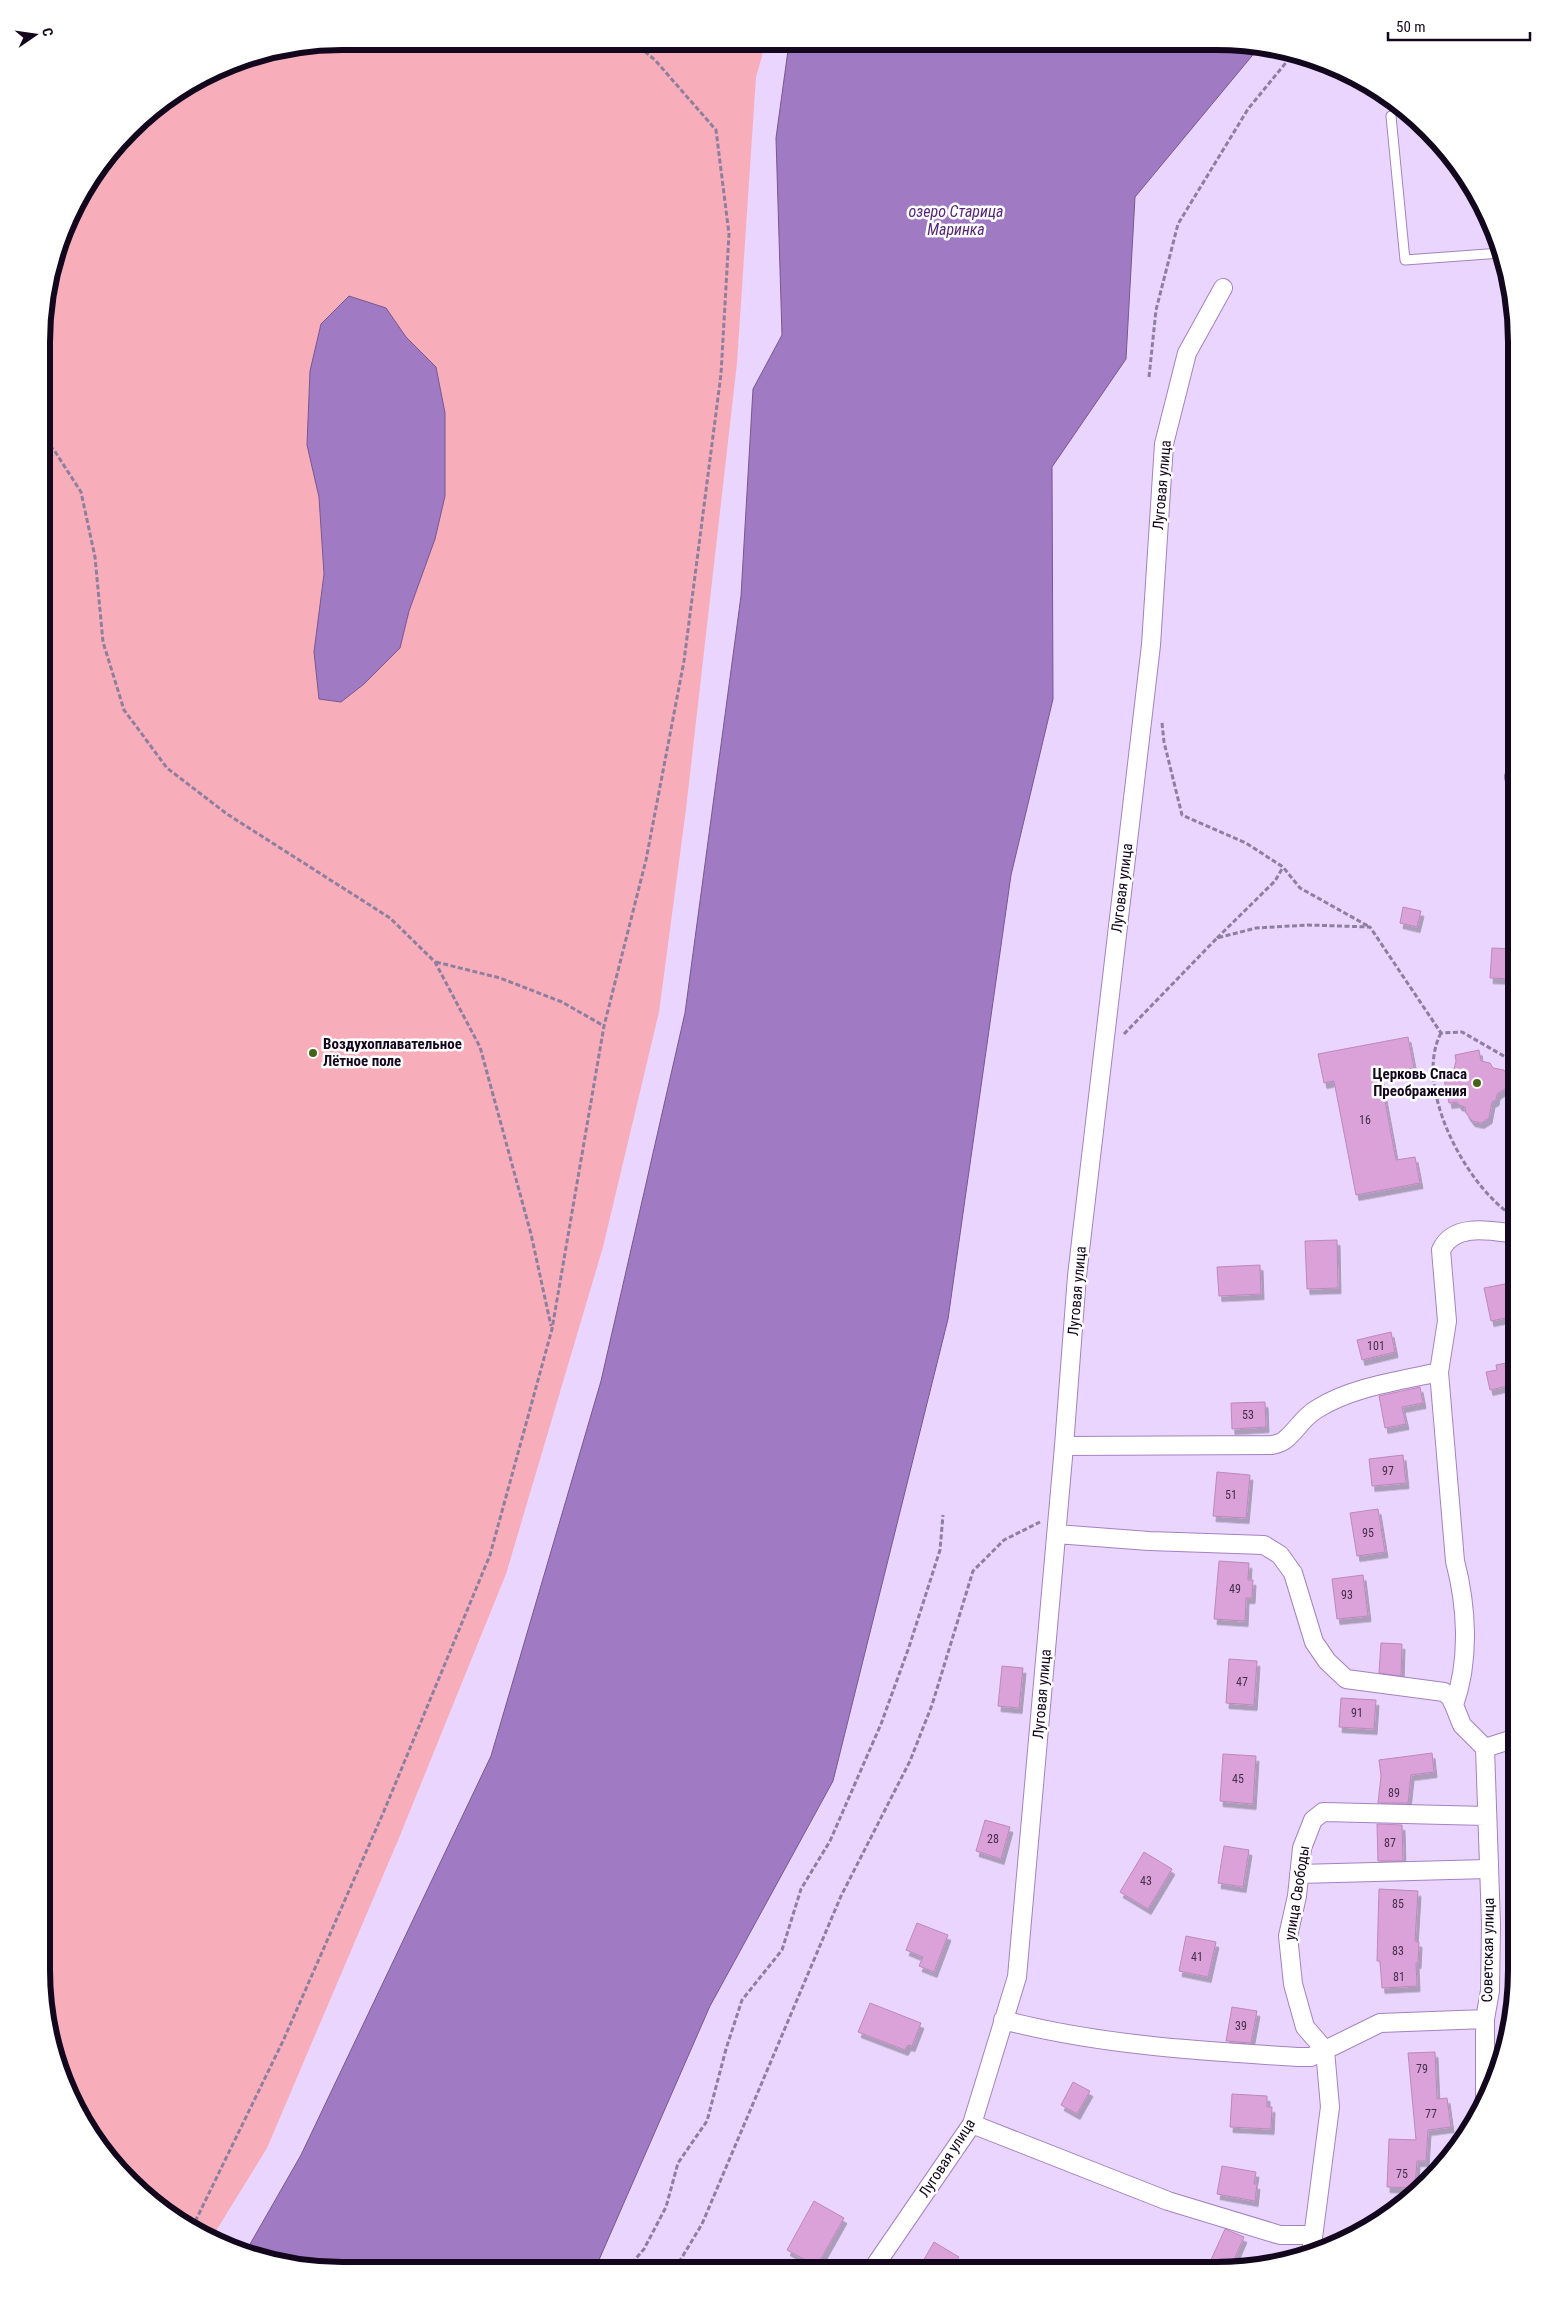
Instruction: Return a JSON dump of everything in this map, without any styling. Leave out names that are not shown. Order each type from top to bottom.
[{"type":"street","name":"Луговая улица","points":[[877,2262],[972,2124],[1017,1977],[1064,1446],[1077,1276],[1151,645],[1164,444],[1187,353],[1223,288]]},
{"type":"street","points":[[1454,1705],[1460,1686],[1465,1635],[1462,1589],[1455,1561],[1439,1372],[1447,1322],[1441,1250],[1445,1241],[1456,1235],[1478,1229],[1508,1233]]},
{"type":"street","points":[[1064,1446],[1272,1446],[1286,1440],[1299,1423],[1316,1409],[1338,1398],[1439,1372]]},
{"type":"street","points":[[1056,1534],[1149,1541],[1264,1545],[1280,1555],[1293,1573],[1314,1642],[1327,1661],[1346,1679],[1444,1692],[1450,1697],[1462,1724],[1485,1748],[1508,1741]]},
{"type":"street","name":"Советская улица","points":[[1485,1748],[1491,1924],[1490,1991],[1485,2020],[1485,2084]]},
{"type":"street","name":"улица Свободы","points":[[1325,2050],[1305,2027],[1293,1984],[1288,1936],[1302,1848],[1313,1820],[1323,1812],[1486,1808]]},
{"type":"street","points":[[1299,1874],[1488,1869]]},
{"type":"street","points":[[1003,2020],[1040,2030],[1226,2052],[1305,2057],[1325,2050],[1380,2023],[1485,2020]]},
{"type":"street","points":[[1312,2246],[1330,2107],[1325,2050]]},
{"type":"street","points":[[972,2124],[1168,2201],[1280,2234],[1313,2235]]},
{"type":"lane","points":[[1391,116],[1405,260],[1495,253]]},
{"type":"path","points":[[195,2222],[282,2041],[384,1811],[490,1555],[552,1329],[604,1026],[646,860],[684,662],[722,374],[729,234],[716,130],[655,60],[643,50]]},
{"type":"path","points":[[1149,376],[1156,310],[1178,224],[1248,109],[1289,59]]},
{"type":"path","points":[[50,446],[81,492],[94,557],[103,642],[124,710],[167,768],[227,814],[390,918],[435,962],[480,1047],[531,1234],[552,1329]]},
{"type":"path","points":[[1160,713],[1164,742],[1182,815],[1246,843],[1284,867],[1300,888],[1370,927],[1441,1033]]},
{"type":"path","points":[[1101,1059],[1136,1020],[1275,881],[1284,867]]},
{"type":"path","points":[[1217,938],[1256,928],[1308,925],[1370,927]]},
{"type":"path","points":[[435,962],[500,978],[562,1002],[604,1026]]},
{"type":"path","points":[[1441,1033],[1462,1032],[1508,1058]]},
{"type":"path","points":[[1441,1033],[1434,1046],[1432,1072],[1436,1098],[1459,1155],[1495,1204],[1508,1213]]},
{"type":"path","points":[[633,2262],[644,2248],[666,2208],[678,2163],[707,2121],[726,2048],[742,2000],[782,1950],[801,1889],[830,1840],[881,1724],[909,1647],[940,1550],[943,1516]]},
{"type":"path","points":[[679,2262],[702,2224],[841,1896],[910,1760],[932,1705],[973,1571],[1004,1540],[1034,1524],[1057,1517]]},
{"type":"shaded area","name":"Воздухоплавательное Лётное поле","points":[[342,50],[764,50],[756,77],[737,363],[686,809],[659,1012],[603,1247],[506,1574],[399,1838],[267,2148],[215,2233],[180,2213],[135,2177],[110,2148],[89,2116],[65,2064],[52,2008],[50,1970],[50,342],[52,304],[60,266],[72,230],[89,196],[110,164],[135,135],[164,110],[196,89],[248,65],[304,52]]},
{"type":"water","name":"озеро Старица Маринка","points":[[788,50],[1216,50],[1255,52],[1135,197],[1126,359],[1052,467],[1053,699],[1011,875],[948,1319],[833,1781],[710,2006],[598,2262],[342,2262],[304,2260],[266,2252],[248,2247],[301,2155],[491,1756],[601,1381],[685,1013],[741,596],[753,389],[782,335],[776,138]]},
{"type":"water","points":[[349,296],[386,308],[406,337],[436,367],[445,413],[445,496],[435,539],[409,611],[400,648],[364,684],[341,702],[319,699],[314,652],[324,574],[319,497],[307,445],[310,371],[321,324]]},
{"type":"building","points":[[1403,907],[1421,911],[1417,927],[1400,923]]},
{"type":"building","points":[[1492,948],[1508,949],[1508,979],[1490,978]]},
{"type":"building","points":[[1408,1037],[1414,1068],[1380,1074],[1396,1160],[1415,1157],[1420,1183],[1356,1195],[1334,1081],[1324,1083],[1318,1054]]},
{"type":"building","name":"Церковь Спаса Преображения","points":[[1479,1050],[1481,1061],[1490,1063],[1493,1068],[1504,1070],[1508,1075],[1508,1087],[1497,1094],[1496,1100],[1492,1102],[1489,1118],[1481,1123],[1472,1121],[1466,1113],[1465,1107],[1457,1102],[1449,1103],[1444,1079],[1452,1077],[1456,1061],[1455,1055]]},
{"type":"building","points":[[1337,1240],[1338,1288],[1307,1289],[1305,1241]]},
{"type":"building","points":[[1260,1265],[1261,1294],[1219,1296],[1217,1267]]},
{"type":"building","points":[[1508,1283],[1508,1318],[1491,1321],[1484,1288]]},
{"type":"building","points":[[1391,1332],[1395,1352],[1362,1360],[1357,1340]]},
{"type":"building","points":[[1508,1363],[1508,1386],[1490,1390],[1486,1372],[1497,1370],[1496,1365]]},
{"type":"building","points":[[1420,1387],[1423,1403],[1402,1407],[1406,1424],[1385,1428],[1379,1396]]},
{"type":"building","points":[[1265,1402],[1266,1427],[1232,1429],[1231,1403]]},
{"type":"building","points":[[1403,1455],[1406,1483],[1372,1486],[1369,1459]]},
{"type":"building","points":[[1217,1472],[1250,1475],[1246,1518],[1213,1516]]},
{"type":"building","points":[[1378,1509],[1385,1552],[1357,1556],[1350,1513]]},
{"type":"building","points":[[1219,1561],[1249,1563],[1248,1580],[1253,1580],[1252,1598],[1246,1598],[1245,1621],[1214,1619]]},
{"type":"building","points":[[1363,1575],[1368,1616],[1337,1619],[1332,1579]]},
{"type":"building","points":[[1381,1643],[1402,1644],[1401,1676],[1379,1673]]},
{"type":"building","points":[[1229,1659],[1257,1661],[1254,1705],[1226,1703]]},
{"type":"building","points":[[1002,1666],[1023,1668],[1019,1708],[998,1706]]},
{"type":"building","points":[[1341,1698],[1376,1700],[1374,1729],[1339,1727]]},
{"type":"building","points":[[1432,1753],[1434,1772],[1411,1775],[1408,1803],[1378,1803],[1381,1776],[1379,1760]]},
{"type":"building","points":[[1223,1754],[1256,1756],[1253,1804],[1220,1801]]},
{"type":"building","points":[[985,1820],[1010,1827],[1001,1859],[976,1851]]},
{"type":"building","points":[[1377,1824],[1402,1825],[1403,1861],[1378,1861]]},
{"type":"building","points":[[1224,1846],[1249,1850],[1243,1887],[1218,1883]]},
{"type":"building","points":[[1144,1852],[1172,1869],[1148,1909],[1120,1892]]},
{"type":"building","points":[[1379,1889],[1418,1891],[1415,1941],[1419,1942],[1418,1963],[1416,1963],[1417,1986],[1382,1988],[1380,1961],[1377,1961]]},
{"type":"building","points":[[917,1923],[948,1935],[934,1972],[919,1966],[923,1957],[906,1950]]},
{"type":"building","points":[[1186,1936],[1216,1942],[1208,1977],[1179,1971]]},
{"type":"building","points":[[870,2003],[921,2023],[912,2046],[908,2045],[905,2050],[858,2032]]},
{"type":"building","points":[[1232,2007],[1257,2011],[1251,2043],[1226,2041]]},
{"type":"building","points":[[1435,2052],[1437,2099],[1447,2098],[1451,2127],[1428,2130],[1426,2161],[1417,2161],[1415,2184],[1411,2188],[1387,2187],[1389,2139],[1416,2140],[1408,2053]]},
{"type":"building","points":[[1073,2082],[1090,2091],[1077,2114],[1061,2105]]},
{"type":"building","points":[[1232,2094],[1267,2096],[1267,2107],[1272,2107],[1271,2129],[1230,2127]]},
{"type":"building","points":[[1222,2166],[1256,2172],[1254,2184],[1257,2184],[1255,2201],[1217,2194]]},
{"type":"building","points":[[814,2201],[844,2218],[819,2262],[810,2262],[787,2250]]},
{"type":"building","points":[[1225,2229],[1244,2237],[1233,2261],[1210,2262]]},
{"type":"building","points":[[934,2242],[959,2257],[956,2262],[923,2262]]},
{"type":"place","name":"Воздухоплавательное Лётное поле","points":[[313,1053]]},
{"type":"place","name":"Церковь Спаса Преображения","points":[[1477,1083]]}]
